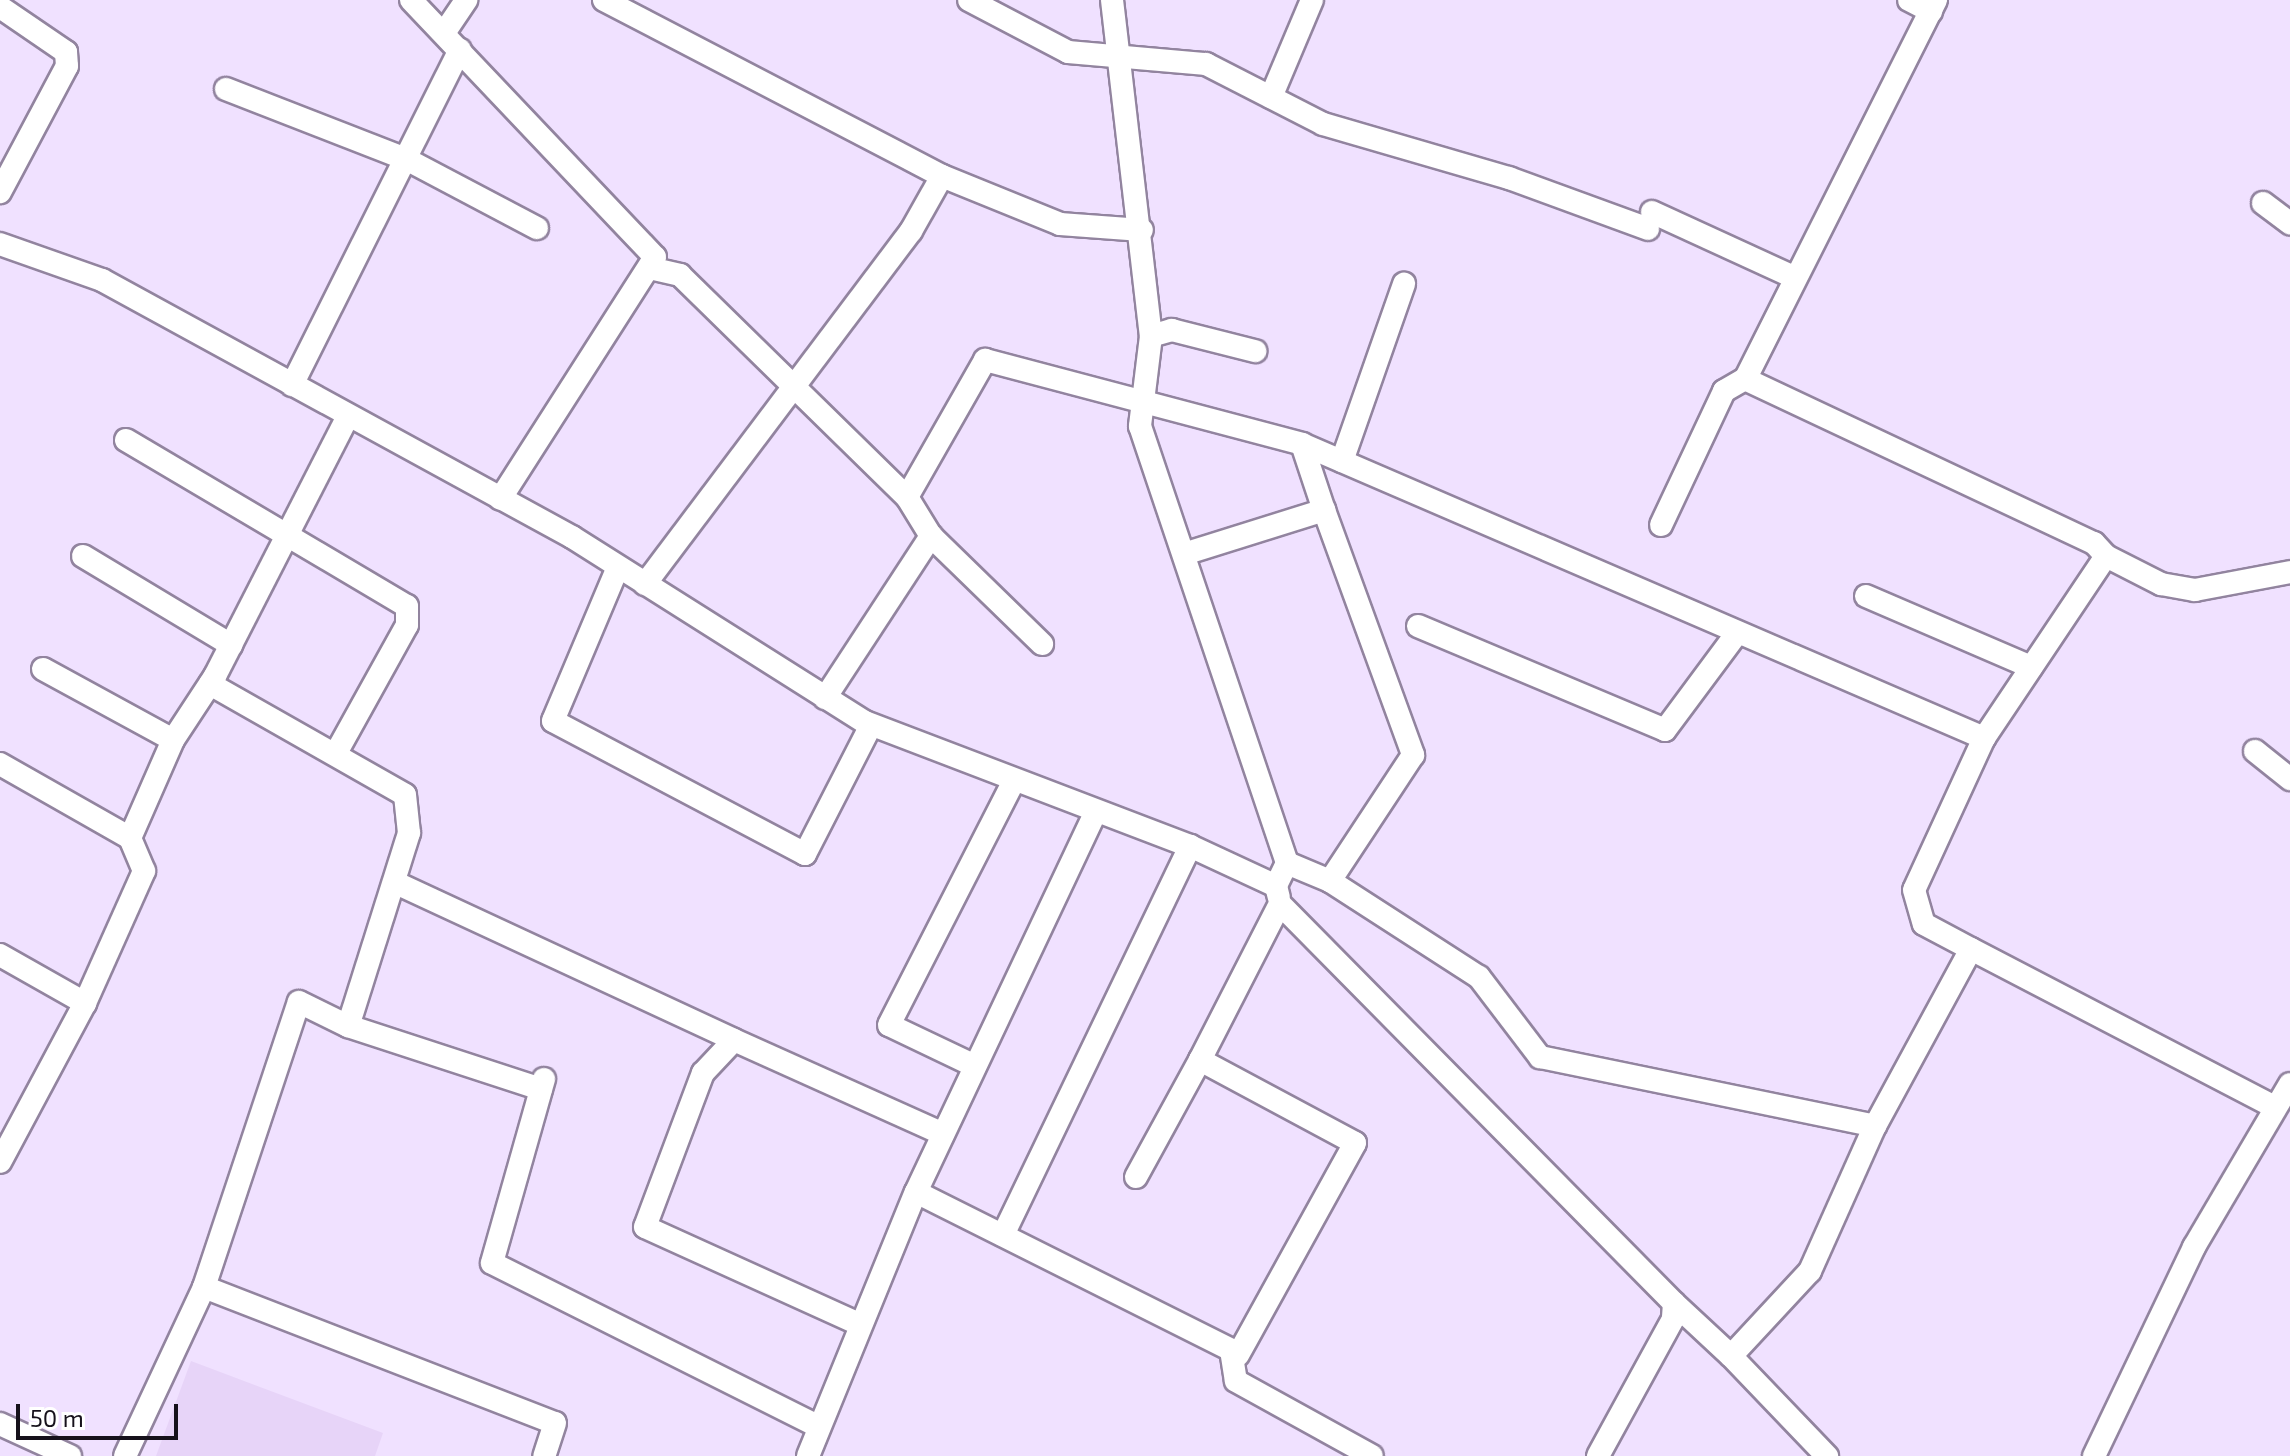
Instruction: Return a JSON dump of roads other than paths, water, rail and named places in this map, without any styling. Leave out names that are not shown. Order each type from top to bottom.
[{"type":"street","points":[[411,0],[649,245],[654,269],[500,499]]},
{"type":"street","points":[[444,33],[466,0]]},
{"type":"street","points":[[969,0],[1068,52],[1206,64],[1323,124],[1650,221],[1793,277]]},
{"type":"street","points":[[1112,0],[1142,230],[1151,336],[1140,406],[1184,554],[1287,863],[1278,895],[1200,1060],[1136,1177]]},
{"type":"street","points":[[1271,97],[1312,0]]},
{"type":"street","points":[[1661,525],[1724,391],[1745,379],[1793,277],[1934,6],[1909,0]]},
{"type":"street","points":[[614,2],[942,176],[1060,224],[1142,230]]},
{"type":"street","points":[[0,7],[66,52],[67,66],[0,192]]},
{"type":"street","points":[[292,385],[460,50]]},
{"type":"street","points":[[226,89],[406,159],[537,228]]},
{"type":"street","points":[[645,584],[911,231],[942,176]]},
{"type":"street","points":[[2263,203],[2289,221]]},
{"type":"street","points":[[0,244],[102,280],[500,499],[618,567],[871,725],[1190,846],[1278,895],[1827,1456]]},
{"type":"street","points":[[654,269],[680,275],[792,390],[907,497],[931,536],[1042,644]]},
{"type":"street","points":[[1342,461],[1404,284]]},
{"type":"street","points":[[1151,336],[1172,330],[1255,351]]},
{"type":"street","points":[[907,497],[985,360],[1140,406],[1302,444],[1984,738]]},
{"type":"street","points":[[1745,379],[2094,543],[2106,556],[2161,584],[2195,590],[2290,572]]},
{"type":"street","points":[[130,838],[173,740],[210,684],[348,416]]},
{"type":"street","points":[[126,440],[287,538],[407,606],[407,625],[336,753]]},
{"type":"street","points":[[1302,444],[1413,755],[1330,881]]},
{"type":"street","points":[[1184,554],[1324,510]]},
{"type":"street","points":[[825,698],[931,536]]},
{"type":"street","points":[[83,556],[231,645]]},
{"type":"street","points":[[2106,556],[1984,738],[1914,890],[1924,924],[2272,1106]]},
{"type":"street","points":[[618,567],[553,721],[805,854],[871,725]]},
{"type":"street","points":[[1866,596],[2031,667]]},
{"type":"street","points":[[1418,626],[1665,730],[1737,633]]},
{"type":"street","points":[[43,669],[173,740]]},
{"type":"street","points":[[210,684],[405,795],[409,833],[348,1026]]},
{"type":"street","points":[[2255,751],[2290,779]]},
{"type":"street","points":[[0,764],[130,838],[144,871],[85,1003],[9,1117],[0,1162]]},
{"type":"street","points":[[975,1066],[889,1025],[1014,781]]},
{"type":"street","points":[[808,1456],[859,1324],[916,1192],[1096,811]]},
{"type":"street","points":[[1003,1235],[1190,846]]},
{"type":"street","points":[[1287,863],[1330,881],[1479,977],[1540,1057],[1875,1126]]},
{"type":"street","points":[[394,882],[943,1134]]},
{"type":"street","points":[[1731,1356],[1810,1271],[1875,1126],[1971,949]]},
{"type":"street","points":[[0,955],[85,1003]]},
{"type":"street","points":[[125,1456],[204,1287],[299,1002],[348,1026],[542,1084],[492,1263],[819,1427]]},
{"type":"street","points":[[734,1040],[703,1073],[645,1227],[859,1324]]},
{"type":"street","points":[[1200,1060],[1355,1143],[1238,1355],[1236,1381],[1372,1456]]},
{"type":"street","points":[[2094,1456],[2194,1247],[2272,1106],[2290,1084]]},
{"type":"street","points":[[916,1192],[1238,1355]]},
{"type":"street","points":[[204,1287],[555,1423],[544,1456]]},
{"type":"street","points":[[1598,1456],[1673,1319],[1674,1303]]},
{"type":"street","points":[[0,1424],[70,1456]]}]
